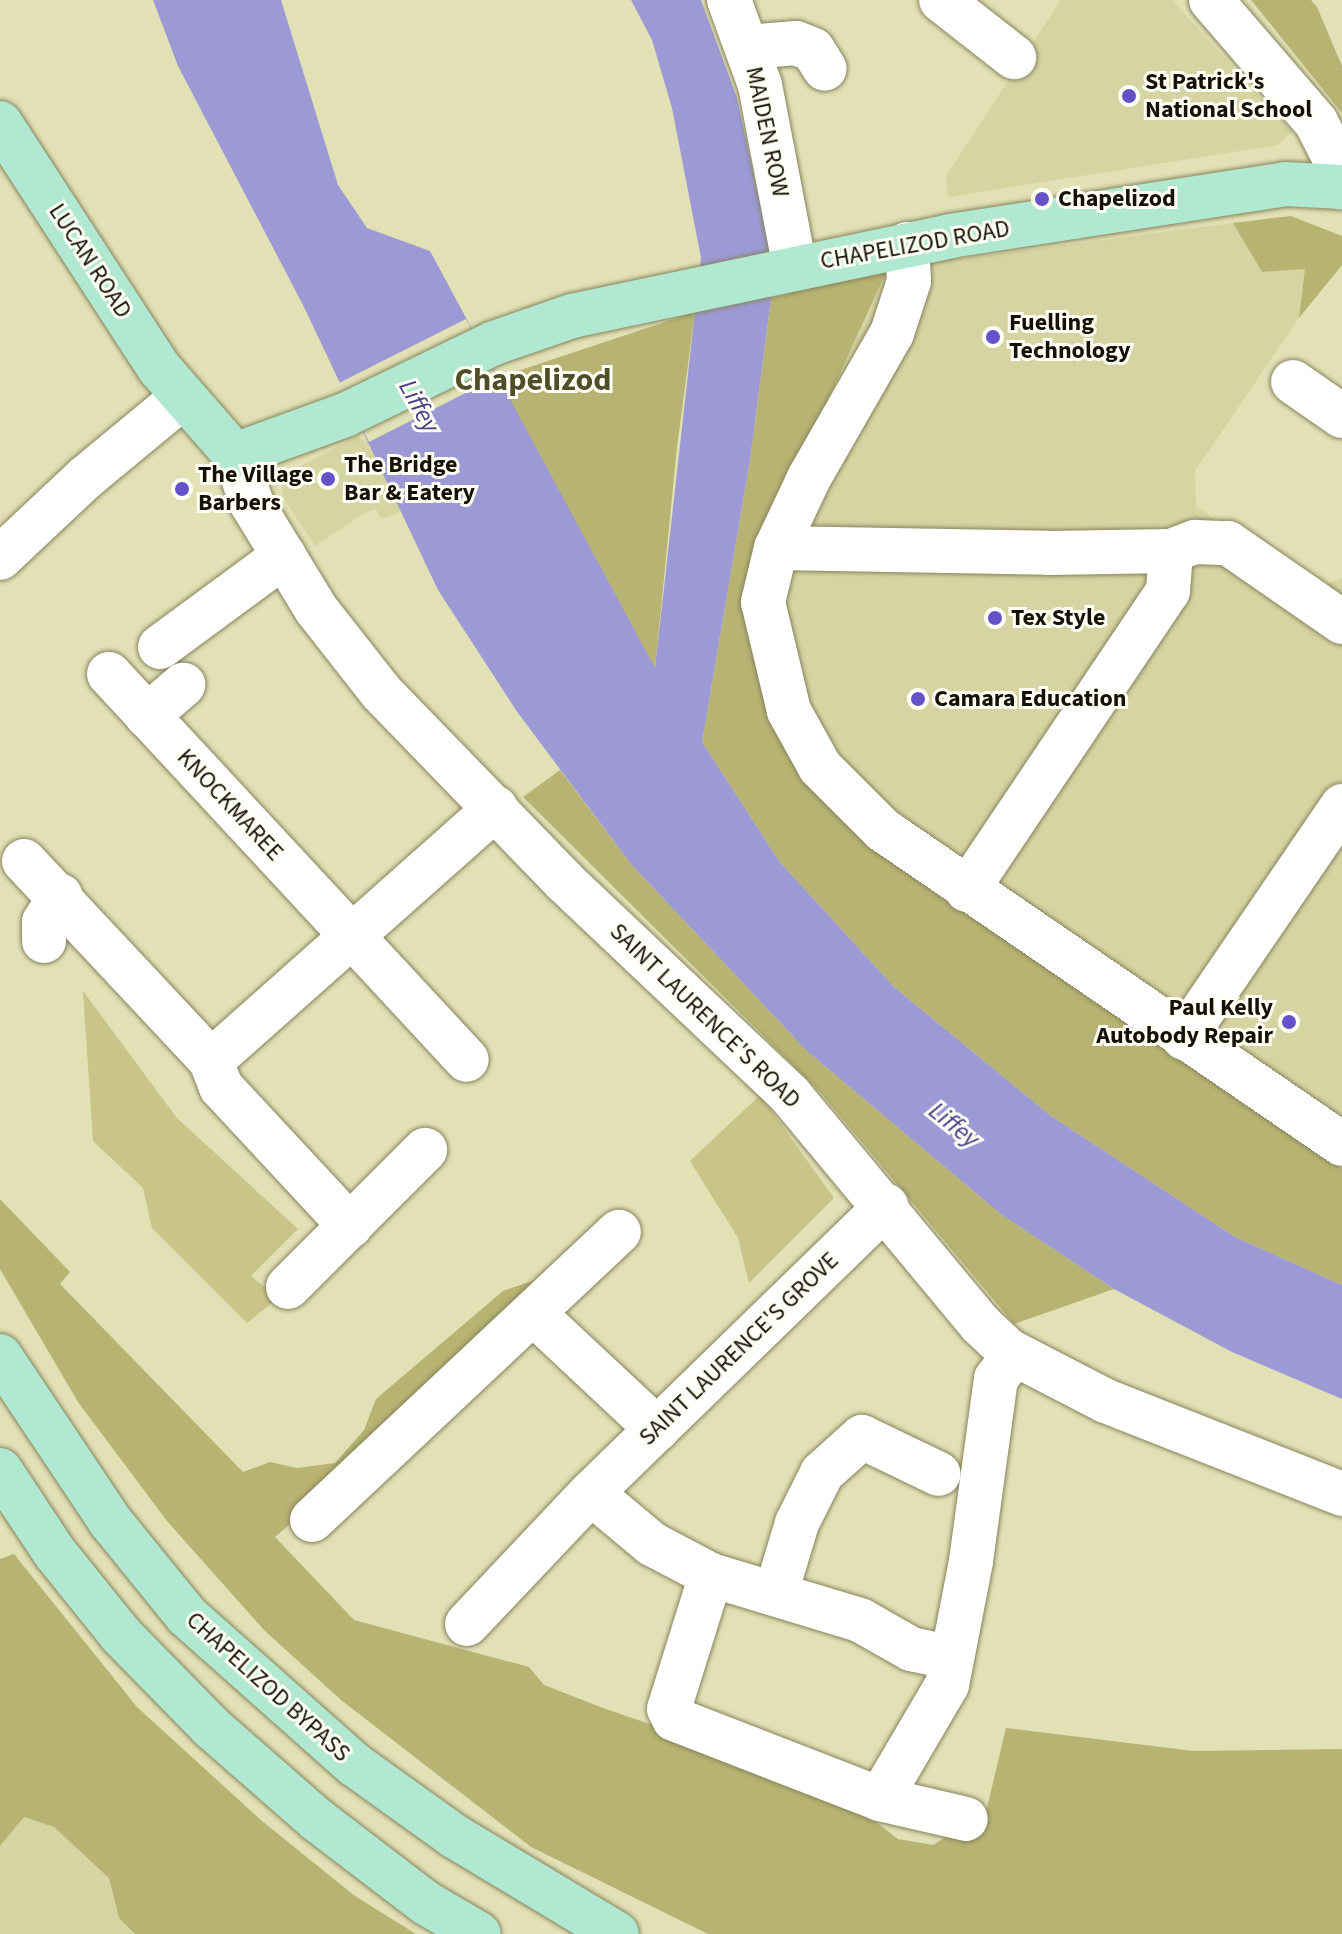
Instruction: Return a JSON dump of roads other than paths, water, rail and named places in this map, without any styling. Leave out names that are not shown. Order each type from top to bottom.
[{"type":"main road","name":"LUCAN ROAD","points":[[0,123],[153,359],[183,397]]},
{"type":"main road","name":"CHAPELIZOD ROAD","points":[[235,455],[345,415],[494,343],[572,316],[907,244],[1285,184],[1341,187]]},
{"type":"main road","name":"SAINT LAURENCE'S ROAD","points":[[183,397],[218,429],[235,455]]},
{"type":"main road","name":"CHAPELIZOD BYPASS","points":[[0,1356],[110,1521],[187,1616],[355,1765],[454,1836],[617,1934]]},
{"type":"main road","points":[[0,1470],[55,1553],[121,1635],[211,1727],[316,1819],[426,1903],[479,1934]]},
{"type":"street","name":"MAIDEN ROW","points":[[729,0],[748,47],[786,270]]},
{"type":"street","points":[[941,0],[1014,57]]},
{"type":"street","points":[[1211,0],[1316,122],[1334,157],[1341,187]]},
{"type":"street","points":[[748,47],[796,43],[813,50],[825,69]]},
{"type":"street","points":[[907,244],[909,281],[892,333],[809,478],[776,548],[763,602],[771,650],[797,725],[820,767],[883,830],[1342,1144]]},
{"type":"street","points":[[1293,382],[1342,416]]},
{"type":"street","points":[[0,558],[85,478],[183,397]]},
{"type":"street","name":"SAINT LAURENCE'S ROAD","points":[[235,455],[252,504],[316,609],[381,692],[565,882],[790,1095],[886,1206],[980,1324],[1014,1354],[1094,1396],[1342,1494]]},
{"type":"street","points":[[776,548],[1171,551],[1195,542],[1228,543],[1342,622]]},
{"type":"street","points":[[967,890],[1168,591],[1171,551]]},
{"type":"street","points":[[160,647],[284,556]]},
{"type":"street","name":"KNOCKMAREE","points":[[109,674],[467,1060]]},
{"type":"street","points":[[147,716],[183,685]]},
{"type":"street","points":[[1184,1038],[1342,806]]},
{"type":"street","points":[[211,1061],[496,808]]},
{"type":"street","points":[[24,861],[211,1061],[221,1087],[350,1226]]},
{"type":"street","points":[[44,941],[44,922],[60,896]]},
{"type":"street","points":[[288,1287],[425,1150]]},
{"type":"street","name":"SAINT LAURENCE'S GROVE","points":[[467,1624],[591,1493],[886,1206]]},
{"type":"street","points":[[312,1520],[619,1232]]},
{"type":"street","points":[[533,1313],[657,1429]]},
{"type":"street","points":[[880,1799],[947,1685],[971,1561],[996,1379],[1014,1354]]},
{"type":"street","points":[[776,1593],[797,1523],[822,1473],[862,1437],[939,1474]]},
{"type":"street","points":[[591,1493],[652,1544],[711,1575],[860,1620],[911,1649],[935,1654]]},
{"type":"street","points":[[711,1575],[669,1709],[674,1719],[880,1799],[966,1819]]},
{"type":"water","name":"Liffey","points":[[153,0],[281,0],[338,185],[367,228],[430,251],[655,668],[701,258],[672,108],[652,40],[631,0],[701,0],[737,98],[769,244],[771,298],[750,460],[702,742],[779,861],[894,987],[1051,1116],[1235,1237],[1342,1285],[1342,1399],[1232,1352],[1114,1289],[1002,1215],[807,1051],[631,864],[518,713],[438,590],[303,305],[178,66]]},
{"type":"place","name":"St Patrick's National School","points":[[1129,96]]},
{"type":"place","name":"Chapelizod","points":[[1042,199]]},
{"type":"place","name":"Fuelling Technology","points":[[993,337]]},
{"type":"place","name":"The Bridge Bar & Eatery","points":[[328,479]]},
{"type":"place","name":"The Village Barbers","points":[[182,489]]},
{"type":"place","name":"Tex Style","points":[[995,618]]},
{"type":"place","name":"Camara Education","points":[[918,699]]},
{"type":"place","name":"Paul Kelly Autobody Repair","points":[[1289,1022]]},
{"type":"district","name":"Chapelizod","points":[[533,380]]}]
